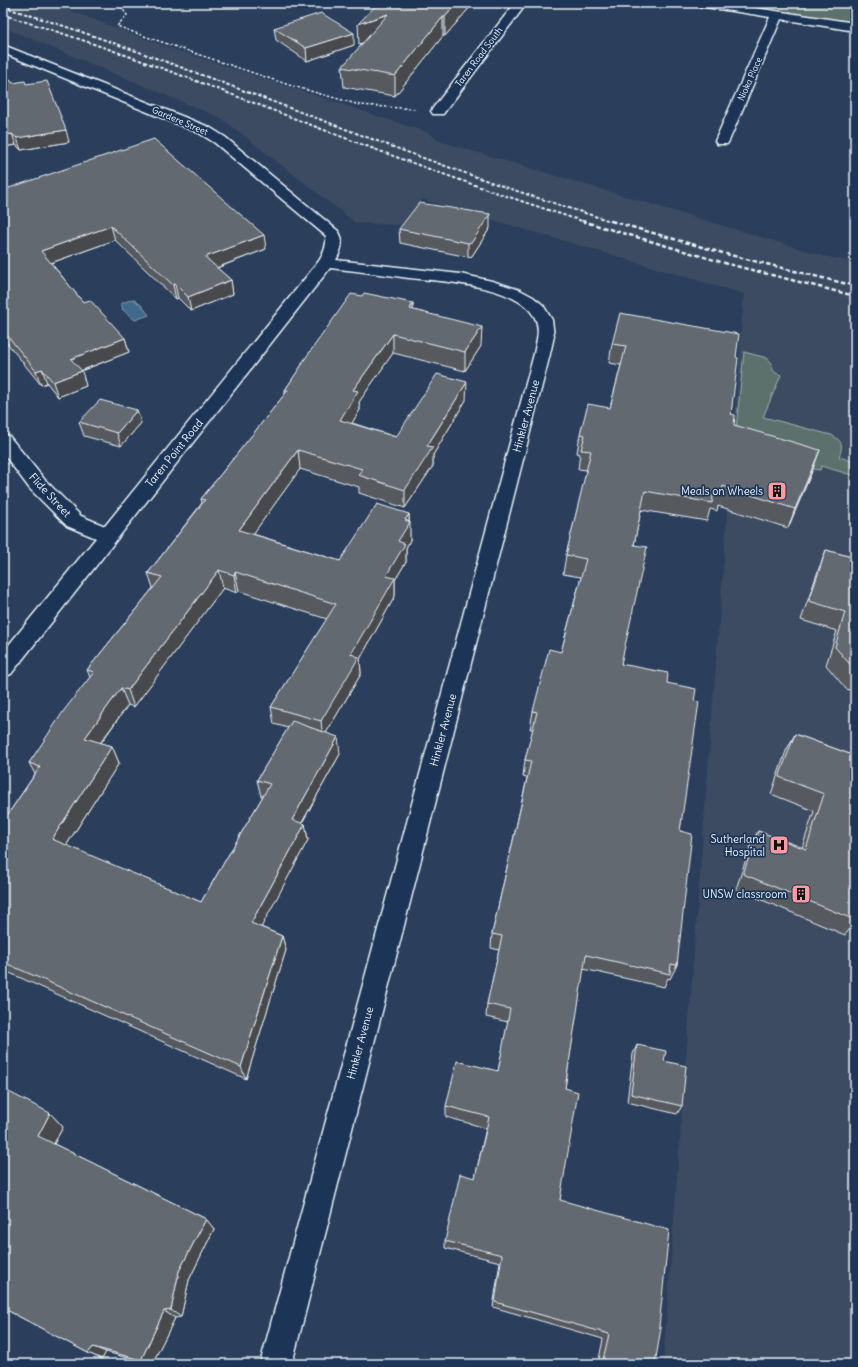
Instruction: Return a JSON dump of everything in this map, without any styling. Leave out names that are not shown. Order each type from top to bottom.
[{"type":"street","name":"Taren Road South","points":[[438,112],[521,3]]},
{"type":"street","points":[[699,3],[855,27]]},
{"type":"street","name":"Nioka Place","points":[[722,141],[777,16]]},
{"type":"street","name":"Gardere Street","points":[[3,49],[204,130],[220,140],[333,234]]},
{"type":"street","name":"Taren Point Road","points":[[3,668],[326,263],[335,243],[333,234]]},
{"type":"street","name":"Hinkler Avenue","points":[[276,1364],[538,370],[546,332],[544,319],[537,307],[522,297],[503,289],[460,279],[326,263]]},
{"type":"street","name":"Flide Street","points":[[3,440],[37,484],[74,521],[109,534]]},
{"type":"path","points":[[118,3],[127,15],[117,26],[220,62],[289,85],[360,105],[438,112]]},
{"type":"shaded area","name":"Sutherland Hospital","points":[[3,3],[50,3],[164,46],[429,133],[439,141],[824,256],[855,262],[855,1364],[663,1364],[744,294],[422,199],[401,225],[356,223],[221,118],[3,27]]},
{"type":"shaded area","points":[[133,299],[141,305],[149,315],[135,320],[122,309],[123,308],[120,304]]},
{"type":"green space","points":[[699,3],[855,3],[855,27]]},
{"type":"green space","points":[[744,352],[767,358],[771,362],[774,371],[781,375],[763,417],[835,437],[841,444],[839,457],[855,462],[855,476],[821,466],[820,470],[813,469],[767,456],[736,429]]},
{"type":"building","points":[[378,3],[457,3],[445,17],[443,17],[395,76],[342,67],[388,14],[358,24]]},
{"type":"building","points":[[321,13],[354,33],[306,48],[274,28]]},
{"type":"building","points":[[3,74],[13,83],[25,81],[26,84],[47,81],[66,130],[17,138],[12,134],[3,135]]},
{"type":"building","points":[[154,139],[264,235],[205,257],[231,280],[188,297],[175,284],[173,285],[111,226],[41,251],[83,302],[90,300],[125,338],[71,359],[82,371],[53,382],[42,369],[36,371],[3,330],[3,190]]},
{"type":"building","points":[[419,203],[490,214],[472,242],[468,243],[399,229]]},
{"type":"building","points":[[364,293],[413,303],[410,309],[482,327],[465,352],[393,334],[353,390],[358,391],[340,420],[396,437],[437,374],[467,382],[427,446],[433,447],[405,490],[358,475],[362,469],[298,450],[239,530],[340,561],[377,504],[409,514],[405,520],[410,522],[398,541],[405,544],[386,576],[395,578],[351,654],[359,657],[321,721],[271,707],[336,604],[235,572],[234,575],[219,570],[128,690],[121,688],[85,738],[112,746],[52,839],[201,902],[270,784],[257,780],[292,721],[338,737],[292,820],[305,824],[251,923],[282,936],[241,1067],[3,962],[3,819],[4,820],[40,767],[29,763],[65,709],[94,672],[87,670],[162,577],[148,573],[205,500],[201,499],[288,390],[285,390],[302,363],[351,294],[362,296]]},
{"type":"building","points":[[620,313],[739,334],[736,357],[738,358],[731,414],[735,415],[734,425],[820,450],[795,509],[723,486],[722,492],[714,490],[712,503],[645,491],[634,545],[647,547],[621,664],[668,673],[667,683],[696,689],[694,701],[699,702],[680,831],[692,834],[677,965],[671,964],[670,974],[586,955],[565,1088],[578,1092],[560,1200],[669,1230],[659,1327],[661,1328],[655,1364],[602,1364],[609,1334],[495,1302],[502,1255],[445,1241],[460,1174],[475,1178],[489,1117],[446,1106],[457,1061],[498,1071],[510,1009],[487,1004],[502,936],[492,934],[531,761],[525,760],[537,712],[533,711],[549,649],[561,652],[586,559],[566,555],[591,451],[581,450],[585,435],[580,434],[588,404],[610,408],[626,346],[612,344]]},
{"type":"building","points":[[100,400],[137,410],[117,433],[79,422]]},
{"type":"building","points":[[826,550],[855,558],[855,670],[835,647],[845,612],[809,601]]},
{"type":"building","points":[[795,734],[855,756],[855,920],[743,874],[758,831],[806,849],[824,794],[779,777]]},
{"type":"building","points":[[637,1045],[666,1051],[664,1061],[686,1066],[682,1106],[631,1094]]},
{"type":"building","points":[[3,1089],[50,1113],[38,1136],[206,1219],[179,1271],[171,1310],[164,1311],[141,1360],[93,1347],[88,1353],[3,1308]]},
{"type":"railway","points":[[3,7],[123,46],[465,173],[614,222]]},
{"type":"railway","points":[[3,15],[92,43],[353,141],[498,193],[582,221]]},
{"type":"railway","points":[[582,221],[728,264],[855,296]]},
{"type":"railway","points":[[611,221],[730,255],[855,286]]},
{"type":"place","name":"Meals on Wheels","points":[[777,491]]},
{"type":"place","name":"Sutherland Hospital","points":[[779,845]]},
{"type":"place","name":"UNSW classroom","points":[[801,894]]}]
